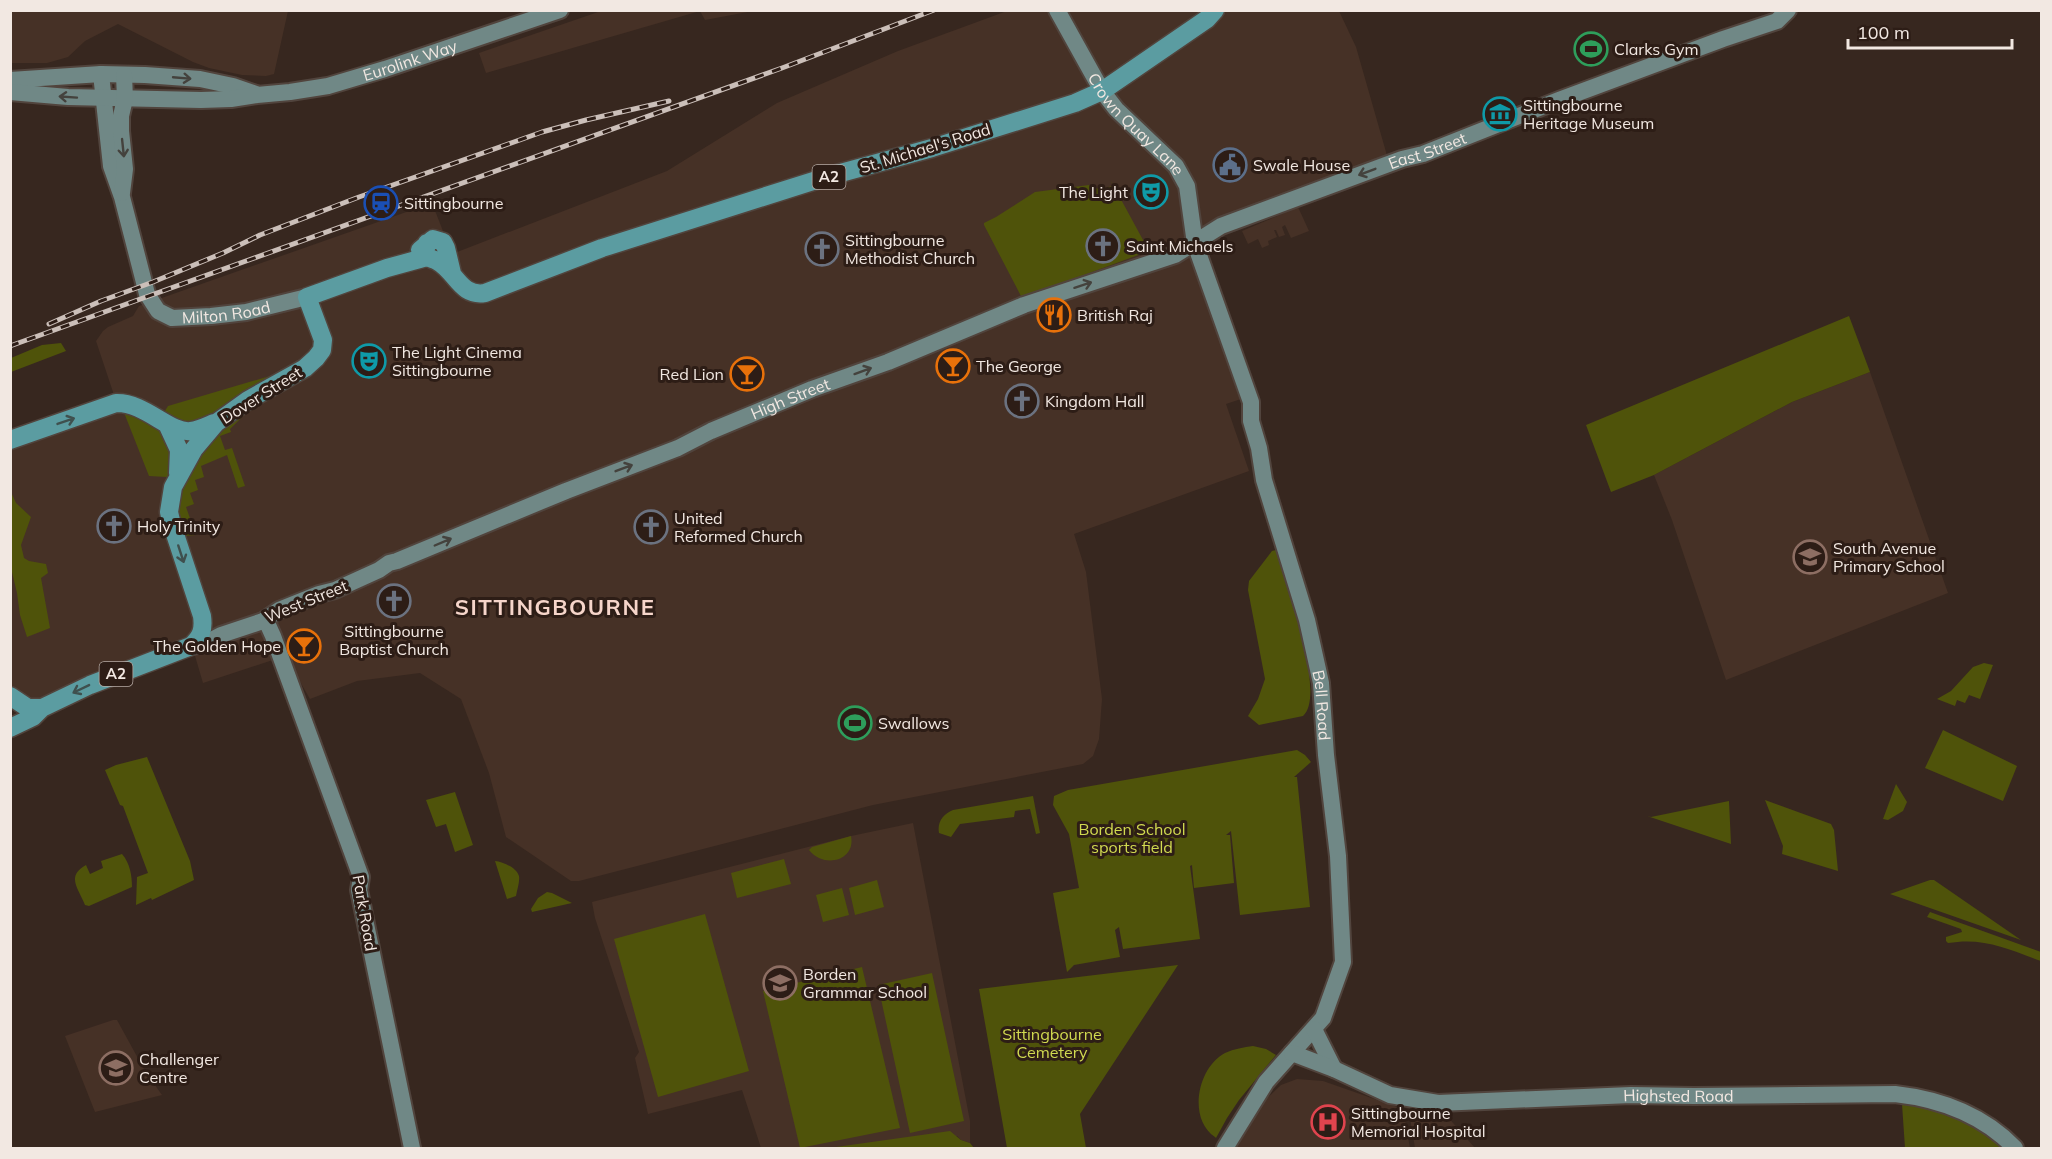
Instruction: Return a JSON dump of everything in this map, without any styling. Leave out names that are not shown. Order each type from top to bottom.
[{"type":"main road","name":"St. Michael's Road","points":[[307,297],[430,254],[452,273],[467,291],[485,293],[602,248],[826,177],[932,148],[1059,108],[1102,91],[1199,25],[1215,10]]},
{"type":"main road","points":[[316,318],[340,285]]},
{"type":"main road","name":"Dover Street","points":[[204,626],[169,512],[172,487],[194,448],[216,423],[248,400],[305,368],[322,350],[323,340],[307,297]]},
{"type":"main road","points":[[10,440],[117,403],[145,410],[166,424],[181,430],[191,431],[216,423]]},
{"type":"main road","points":[[166,424],[179,450],[180,461],[177,477]]},
{"type":"main road","points":[[190,646],[199,638],[204,626]]},
{"type":"main road","name":"West Street","points":[[10,728],[33,717],[42,708],[103,679],[190,646]]},
{"type":"main road","points":[[10,696],[28,708],[42,708]]},
{"type":"main road","points":[[10,703],[10,711]]},
{"type":"street","name":"Eurolink Way","points":[[10,92],[125,99],[201,100],[290,92],[328,86],[395,66],[560,10]]},
{"type":"street","name":"Crown Quay Lane","points":[[1057,10],[1102,91],[1127,121],[1176,166],[1186,186],[1195,244]]},
{"type":"street","name":"East Street","points":[[1195,244],[1221,226],[1402,159],[1423,154],[1765,18],[1777,21],[1788,10]]},
{"type":"street","name":"Eurolink Way","points":[[10,80],[101,74],[200,79],[257,94]]},
{"type":"street","name":"Milton Road","points":[[101,74],[111,166],[122,197],[147,294],[155,307],[162,314],[171,318],[211,316],[258,309],[307,297]]},
{"type":"street","name":"Milton Road","points":[[122,197],[125,169],[121,116],[125,99],[124,75]]},
{"type":"street","name":"High Street","points":[[389,563],[678,448],[711,431],[812,389],[888,362],[1024,304],[1164,259],[1195,244]]},
{"type":"street","name":"Bell Road","points":[[1195,244],[1251,402],[1251,421],[1259,448],[1264,480],[1307,620],[1321,683],[1326,755],[1338,856],[1343,962],[1327,1011],[1314,1029],[1266,1082],[1226,1149]]},
{"type":"street","name":"West Street","points":[[190,646],[211,642],[221,635],[263,621],[279,610],[335,590],[389,563]]},
{"type":"street","name":"Park Road","points":[[263,621],[273,636],[361,877],[359,890],[412,1149]]},
{"type":"street","points":[[204,626],[211,633],[221,635]]},
{"type":"street","points":[[1314,1029],[1334,1069]]},
{"type":"street","name":"Highsted Road","points":[[1292,1053],[1334,1069],[1390,1095],[1438,1103],[1620,1095],[1895,1094],[1911,1096],[1938,1102],[1986,1124],[2004,1137],[2015,1149]]},
{"type":"shaded area","points":[[604,10],[753,11],[705,20],[700,11],[486,73],[479,53]]},
{"type":"shaded area","points":[[10,11],[288,11],[274,74],[266,76],[242,75],[209,68],[118,24],[85,41],[68,57],[47,63],[11,63]]},
{"type":"shaded area","points":[[1007,11],[1339,11],[1356,47],[1388,159],[1186,239],[1244,398],[1226,404],[1249,471],[1074,534],[1086,572],[1102,699],[1099,739],[1093,756],[1083,764],[873,805],[579,881],[571,881],[506,837],[489,773],[461,699],[420,673],[357,681],[310,699],[288,655],[203,683],[190,639],[36,707],[11,695],[11,438],[115,398],[96,341],[108,327],[133,316],[139,306],[432,203],[452,254],[667,171],[777,103],[898,51]]},
{"type":"shaded area","points":[[1298,207],[1309,231],[1291,238],[1285,225],[1282,227],[1285,235],[1279,237],[1274,230],[1277,237],[1268,241],[1269,245],[1262,248],[1258,239],[1248,244],[1242,231]]},
{"type":"shaded area","name":"South Avenue Primary School","points":[[1870,372],[1948,593],[1726,680],[1672,520],[1654,475],[1792,402]]},
{"type":"shaded area","name":"Borden Grammar School","points":[[913,823],[970,1121],[970,1143],[957,1136],[829,1148],[761,1148],[742,1090],[648,1114],[635,1058],[639,1052],[595,918],[592,902],[851,836]]},
{"type":"shaded area","points":[[117,1020],[145,1071],[162,1095],[95,1112],[65,1036]]},
{"type":"shaded area","name":"Sittingbourne Memorial Hospital","points":[[1297,1079],[1323,1081],[1403,1109],[1410,1148],[1236,1148],[1260,1105],[1281,1085]]},
{"type":"shaded area","points":[[1409,1112],[1446,1115],[1475,1148],[1415,1148]]},
{"type":"green space","points":[[1111,181],[1149,251],[1022,298],[984,223],[1035,192],[1089,185],[1099,189],[1113,186]]},
{"type":"green space","points":[[1849,316],[1870,372],[1792,402],[1654,475],[1611,492],[1586,425]]},
{"type":"green space","points":[[61,343],[66,351],[11,372],[11,358],[42,345]]},
{"type":"green space","points":[[270,376],[236,398],[210,419],[187,427],[163,414],[168,406]]},
{"type":"green space","points":[[264,396],[230,429],[231,432],[220,436],[225,450],[232,448],[245,486],[238,488],[227,455],[201,466],[204,477],[195,480],[198,490],[190,493],[194,504],[186,507],[196,535],[183,536],[177,514],[181,486],[214,434]]},
{"type":"green space","points":[[123,410],[152,423],[171,438],[173,444],[172,472],[167,477],[149,476]]},
{"type":"green space","points":[[11,492],[16,503],[31,517],[21,545],[24,558],[46,564],[48,573],[41,578],[50,628],[27,637],[20,615],[11,568]]},
{"type":"green space","points":[[1276,550],[1288,585],[1308,662],[1309,704],[1303,716],[1259,725],[1248,716],[1258,699],[1265,679],[1248,590],[1249,581],[1272,551]]},
{"type":"green space","points":[[1984,663],[1993,665],[1980,699],[1969,695],[1965,703],[1957,700],[1955,706],[1937,699],[1951,691],[1973,667]]},
{"type":"green space","points":[[1943,730],[2017,766],[2003,801],[1925,768]]},
{"type":"green space","name":"Borden School sports field","points":[[1297,750],[1311,762],[1294,777],[1297,777],[1310,907],[1240,915],[1231,831],[1226,835],[1230,835],[1234,883],[1194,888],[1192,865],[1190,866],[1200,939],[1123,949],[1119,927],[1115,930],[1120,957],[1074,965],[1067,972],[1053,893],[1079,888],[1069,834],[1053,805],[1054,796],[1068,790]]},
{"type":"green space","points":[[147,757],[190,861],[194,880],[136,905],[137,877],[148,873],[123,806],[120,805],[105,770]]},
{"type":"green space","points":[[1896,784],[1907,802],[1903,811],[1888,820],[1883,819]]},
{"type":"green space","points":[[455,792],[473,845],[455,852],[446,824],[436,827],[426,800]]},
{"type":"green space","points":[[1033,796],[1040,833],[1036,834],[1030,809],[1015,811],[1014,817],[960,824],[951,837],[939,833],[942,819],[953,810]]},
{"type":"green space","points":[[1765,800],[1831,824],[1834,830],[1838,871],[1782,854],[1783,846]]},
{"type":"green space","points":[[1729,801],[1731,844],[1647,816],[1651,817]]},
{"type":"green space","points":[[851,836],[849,851],[838,860],[823,859],[815,856],[809,850],[812,847]]},
{"type":"green space","points":[[122,854],[130,870],[132,887],[89,906],[85,905],[75,883],[76,873],[86,865],[90,874],[103,868],[101,861]]},
{"type":"green space","points":[[784,859],[791,884],[737,898],[731,873]]},
{"type":"green space","points":[[495,861],[509,866],[519,876],[516,896],[507,899]]},
{"type":"green space","points":[[877,880],[884,907],[855,915],[849,888]]},
{"type":"green space","points":[[1934,880],[2021,940],[1890,894]]},
{"type":"green space","points":[[842,888],[849,915],[823,922],[816,895]]},
{"type":"green space","points":[[547,892],[572,903],[532,912],[531,909],[538,898]]},
{"type":"green space","points":[[1930,912],[2041,952],[2041,961],[2007,948],[1985,943],[1948,943],[1946,937],[1962,932],[1961,929],[1927,917]]},
{"type":"green space","points":[[705,914],[749,1071],[658,1097],[614,939]]},
{"type":"green space","name":"Sittingbourne Cemetery","points":[[1178,965],[1080,1114],[1086,1148],[1007,1148],[979,989]]},
{"type":"green space","points":[[862,967],[900,1128],[800,1148],[763,991]]},
{"type":"green space","points":[[932,973],[964,1121],[910,1133],[878,985]]},
{"type":"green space","points":[[1253,1046],[1266,1049],[1276,1055],[1239,1100],[1216,1138],[1206,1129],[1201,1118],[1199,1093],[1203,1081],[1208,1069],[1225,1053]]},
{"type":"green space","points":[[1902,1104],[1934,1108],[1965,1119],[1987,1131],[2006,1148],[1905,1148]]},
{"type":"green space","points":[[950,1131],[974,1148],[829,1148]]},
{"type":"railway","points":[[10,346],[782,68],[934,10]]},
{"type":"railway","points":[[49,324],[223,253],[260,235],[359,197],[542,132],[669,101]]},
{"type":"place","name":"Clarks Gym","points":[[1591,49]]},
{"type":"place","name":"Sittingbourne Heritage Museum","points":[[1500,114]]},
{"type":"place","name":"Swale House","points":[[1230,165]]},
{"type":"place","name":"The Light","points":[[1151,192]]},
{"type":"place","name":"Sittingbourne","points":[[381,203]]},
{"type":"place","name":"Saint Michaels","points":[[1103,246]]},
{"type":"place","name":"Sittingbourne Methodist Church","points":[[822,249]]},
{"type":"place","name":"British Raj","points":[[1054,315]]},
{"type":"place","name":"The Light Cinema Sittingbourne","points":[[369,361]]},
{"type":"place","name":"The George","points":[[953,366]]},
{"type":"place","name":"Red Lion","points":[[747,374]]},
{"type":"place","name":"Kingdom Hall","points":[[1022,401]]},
{"type":"place","name":"Holy Trinity","points":[[114,526]]},
{"type":"place","name":"United Reformed Church","points":[[651,527]]},
{"type":"place","name":"South Avenue Primary School","points":[[1810,557]]},
{"type":"place","name":"Sittingbourne Baptist Church","points":[[394,601]]},
{"type":"place","name":"The Golden Hope","points":[[304,646]]},
{"type":"place","name":"Swallows","points":[[855,723]]},
{"type":"place","name":"Borden Grammar School","points":[[780,983]]},
{"type":"place","name":"Challenger Centre","points":[[116,1068]]},
{"type":"place","name":"Sittingbourne Memorial Hospital","points":[[1328,1122]]},
{"type":"district","name":"SITTINGBOURNE","points":[[555,607]]}]
